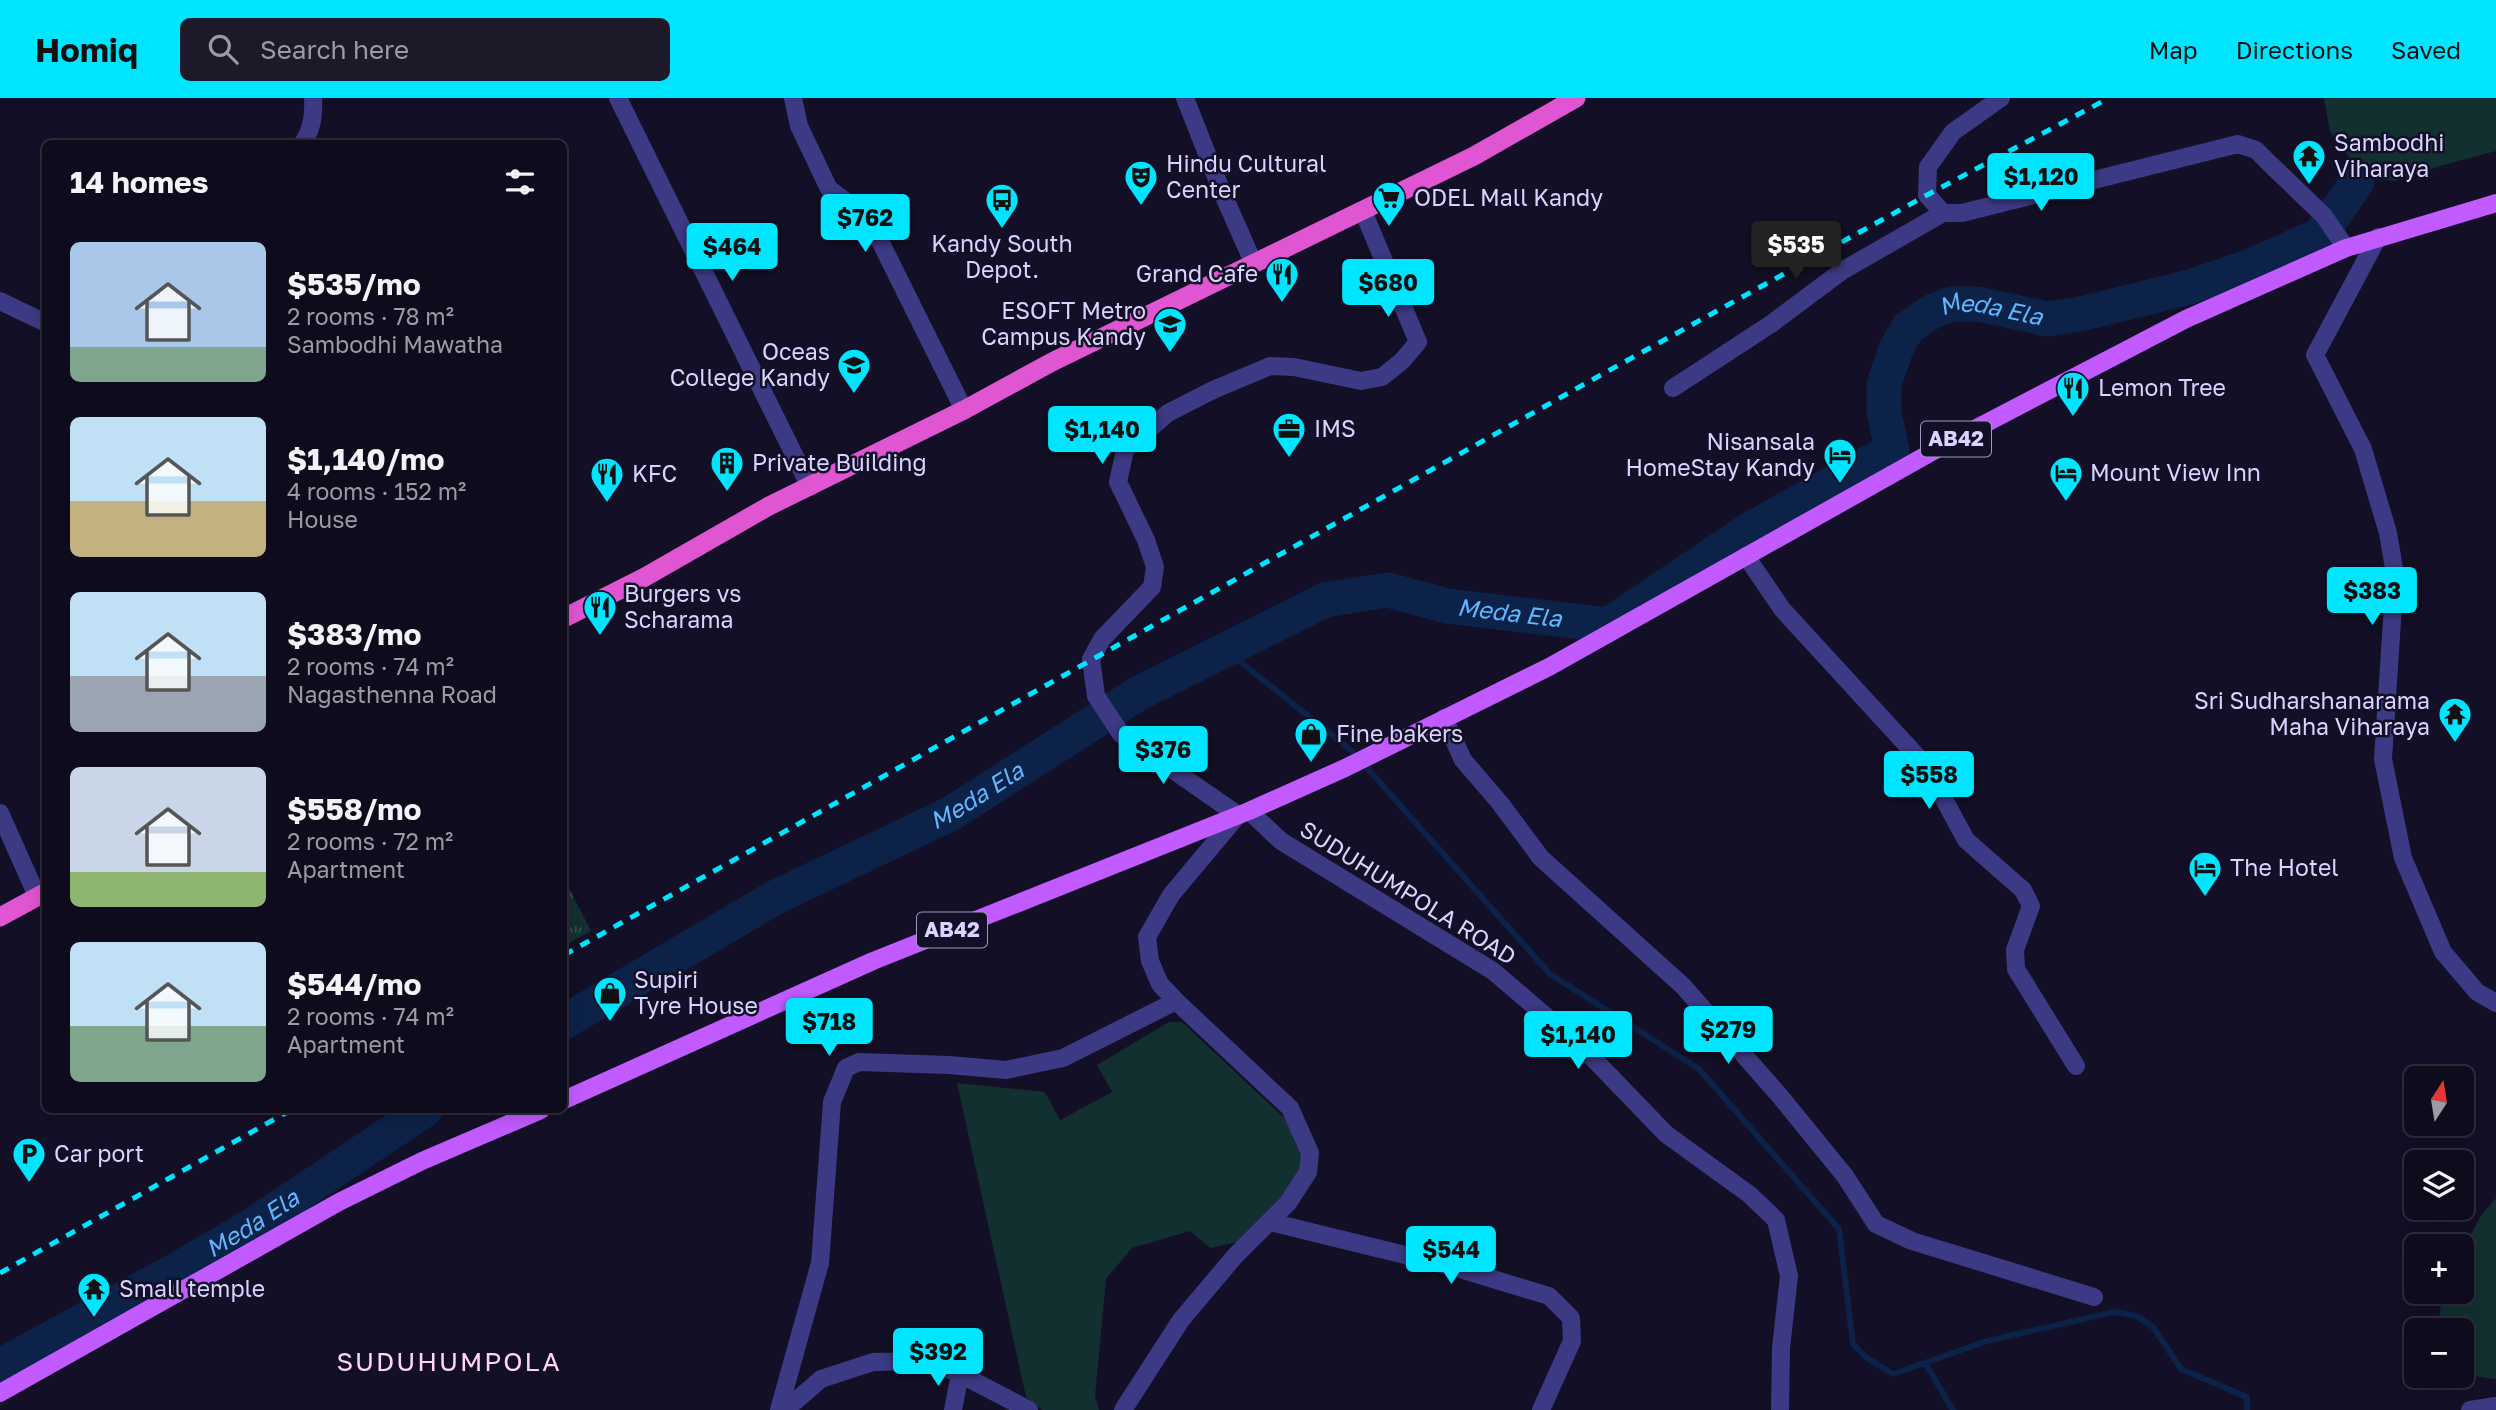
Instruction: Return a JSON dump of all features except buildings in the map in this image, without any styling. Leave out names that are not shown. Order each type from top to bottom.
[{"type":"highway","points":[[567,616],[645,577],[769,506],[1253,262],[1474,156],[1576,98]]},
{"type":"highway","points":[[0,917],[41,894]]},
{"type":"main road","name":"AB42","points":[[567,1099],[873,961],[1244,813],[1345,768],[1549,667],[1946,444],[2342,241],[2378,237],[2496,203]]},
{"type":"main road","points":[[0,1393],[339,1202],[422,1161],[534,1113]]},
{"type":"street","points":[[304,140],[314,114],[313,98]]},
{"type":"street","points":[[618,98],[810,487]]},
{"type":"street","points":[[793,98],[799,126],[829,189],[869,219],[964,410]]},
{"type":"street","points":[[1185,98],[1253,262]]},
{"type":"street","points":[[1943,213],[1927,195],[1928,167],[1953,132],[2001,98]]},
{"type":"street","points":[[1673,388],[1771,324],[1842,271],[1943,213],[1962,213],[2238,144],[2256,150],[2324,216],[2342,241]]},
{"type":"street","name":"SUDUHUMPOLA ROAD","points":[[1363,211],[1418,342],[1402,361],[1382,377],[1361,381],[1270,366],[1168,413],[1125,450],[1118,482],[1146,540],[1155,567],[1152,587],[1102,639],[1091,659],[1096,696],[1121,734],[1244,813],[1281,841],[1493,971],[1583,1048],[1666,1134],[1750,1195],[1776,1220],[1789,1276],[1781,1348],[1780,1410]]},
{"type":"street","points":[[2378,237],[2315,355],[2363,450],[2388,533],[2395,574],[2383,759],[2403,858],[2443,952],[2477,992],[2496,1003]]},
{"type":"street","points":[[0,301],[42,321]]},
{"type":"street","points":[[1746,556],[1782,609],[1926,766],[1966,840],[2023,890],[2031,906],[2015,950],[2016,969],[2076,1066]]},
{"type":"street","points":[[1441,720],[1463,760],[1500,803],[1541,858],[1684,986],[1845,1176],[1876,1224],[1912,1241],[2094,1297]]},
{"type":"street","points":[[0,813],[41,894]]},
{"type":"street","points":[[1123,1410],[1181,1320],[1235,1256],[1288,1203],[1308,1172],[1310,1153],[1290,1108],[1175,1002],[1160,984],[1150,961],[1147,937],[1171,895],[1244,813]]},
{"type":"street","points":[[779,1410],[820,1263],[832,1102],[846,1068],[859,1062],[1006,1070],[1063,1058],[1175,1002]]},
{"type":"street","points":[[1270,1222],[1450,1266],[1549,1296],[1571,1318],[1572,1341],[1541,1410]]},
{"type":"street","points":[[788,1410],[790,1405],[821,1380],[873,1362],[927,1362],[960,1374],[1029,1410]]},
{"type":"street","points":[[953,1410],[960,1374]]},
{"type":"street","points":[[2470,1410],[2496,1406]]},
{"type":"green space","points":[[2324,98],[2496,98],[2496,151],[2395,181],[2366,178],[2330,132]]},
{"type":"green space","points":[[567,884],[591,931],[567,944]]},
{"type":"green space","points":[[1169,1022],[1182,1022],[1296,1129],[1307,1157],[1300,1183],[1237,1242],[1210,1248],[1190,1231],[1132,1248],[1106,1279],[1095,1396],[1099,1410],[1042,1410],[1026,1397],[957,1083],[1045,1092],[1060,1120],[1112,1092],[1097,1065]]},
{"type":"green space","points":[[2496,1198],[2496,1379],[2474,1376],[2474,1318],[2439,1318],[2441,1304],[2474,1304],[2474,1234],[2471,1234],[2480,1217]]},
{"type":"waterway","name":"Meda Ela","points":[[567,1020],[774,898],[952,813],[1139,693],[1325,600],[1388,590],[1447,606],[1608,625],[1749,530],[1892,450],[1884,412],[1884,384],[1896,349],[1907,329],[1931,312],[1951,304],[1978,304],[2047,319],[2080,314],[2190,287],[2251,266],[2320,235],[2357,182]]},
{"type":"waterway","points":[[1227,651],[1352,751],[1550,974],[1699,1069],[1839,1229],[1853,1344],[1867,1358],[1893,1374],[1987,1341],[2114,1312],[2137,1316],[2153,1327],[2181,1369],[2247,1397],[2247,1410]]},
{"type":"waterway","name":"Meda Ela","points":[[0,1366],[251,1226],[420,1113]]},
{"type":"waterway","points":[[1925,1363],[1953,1410]]},
{"type":"railway","points":[[567,953],[1599,376],[2109,98]]},
{"type":"railway","points":[[0,1273],[286,1113]]},
{"type":"place","name":"Sambodhi Viharaya","points":[[2309,186]]},
{"type":"place","name":"Hindu Cultural Center","points":[[1141,207]]},
{"type":"place","name":"ODEL Mall Kandy","points":[[1389,228]]},
{"type":"place","name":"Kandy South Depot.","points":[[1002,230]]},
{"type":"place","name":"Grand Cafe","points":[[1282,304]]},
{"type":"place","name":"ESOFT Metro Campus Kandy","points":[[1170,354]]},
{"type":"place","name":"Oceas College Kandy","points":[[854,395]]},
{"type":"place","name":"Lemon Tree","points":[[2073,418]]},
{"type":"place","name":"IMS","points":[[1289,459]]},
{"type":"place","name":"Nisansala HomeStay Kandy","points":[[1840,485]]},
{"type":"place","name":"Private Building","points":[[727,493]]},
{"type":"place","name":"Mount View Inn","points":[[2066,503]]},
{"type":"place","name":"KFC","points":[[607,504]]},
{"type":"place","name":"Burgers vs Scharama","points":[[600,637]]},
{"type":"place","name":"Sri Sudharshanarama Maha Viharaya","points":[[2455,744]]},
{"type":"place","name":"Fine bakers","points":[[1311,764]]},
{"type":"place","name":"The Hotel","points":[[2205,898]]},
{"type":"place","name":"Supiri Tyre House","points":[[610,1023]]},
{"type":"place","name":"Car port","points":[[29,1184]]},
{"type":"place","name":"Small temple","points":[[94,1319]]},
{"type":"district","name":"SUDUHUMPOLA","points":[[449,1362]]}]
